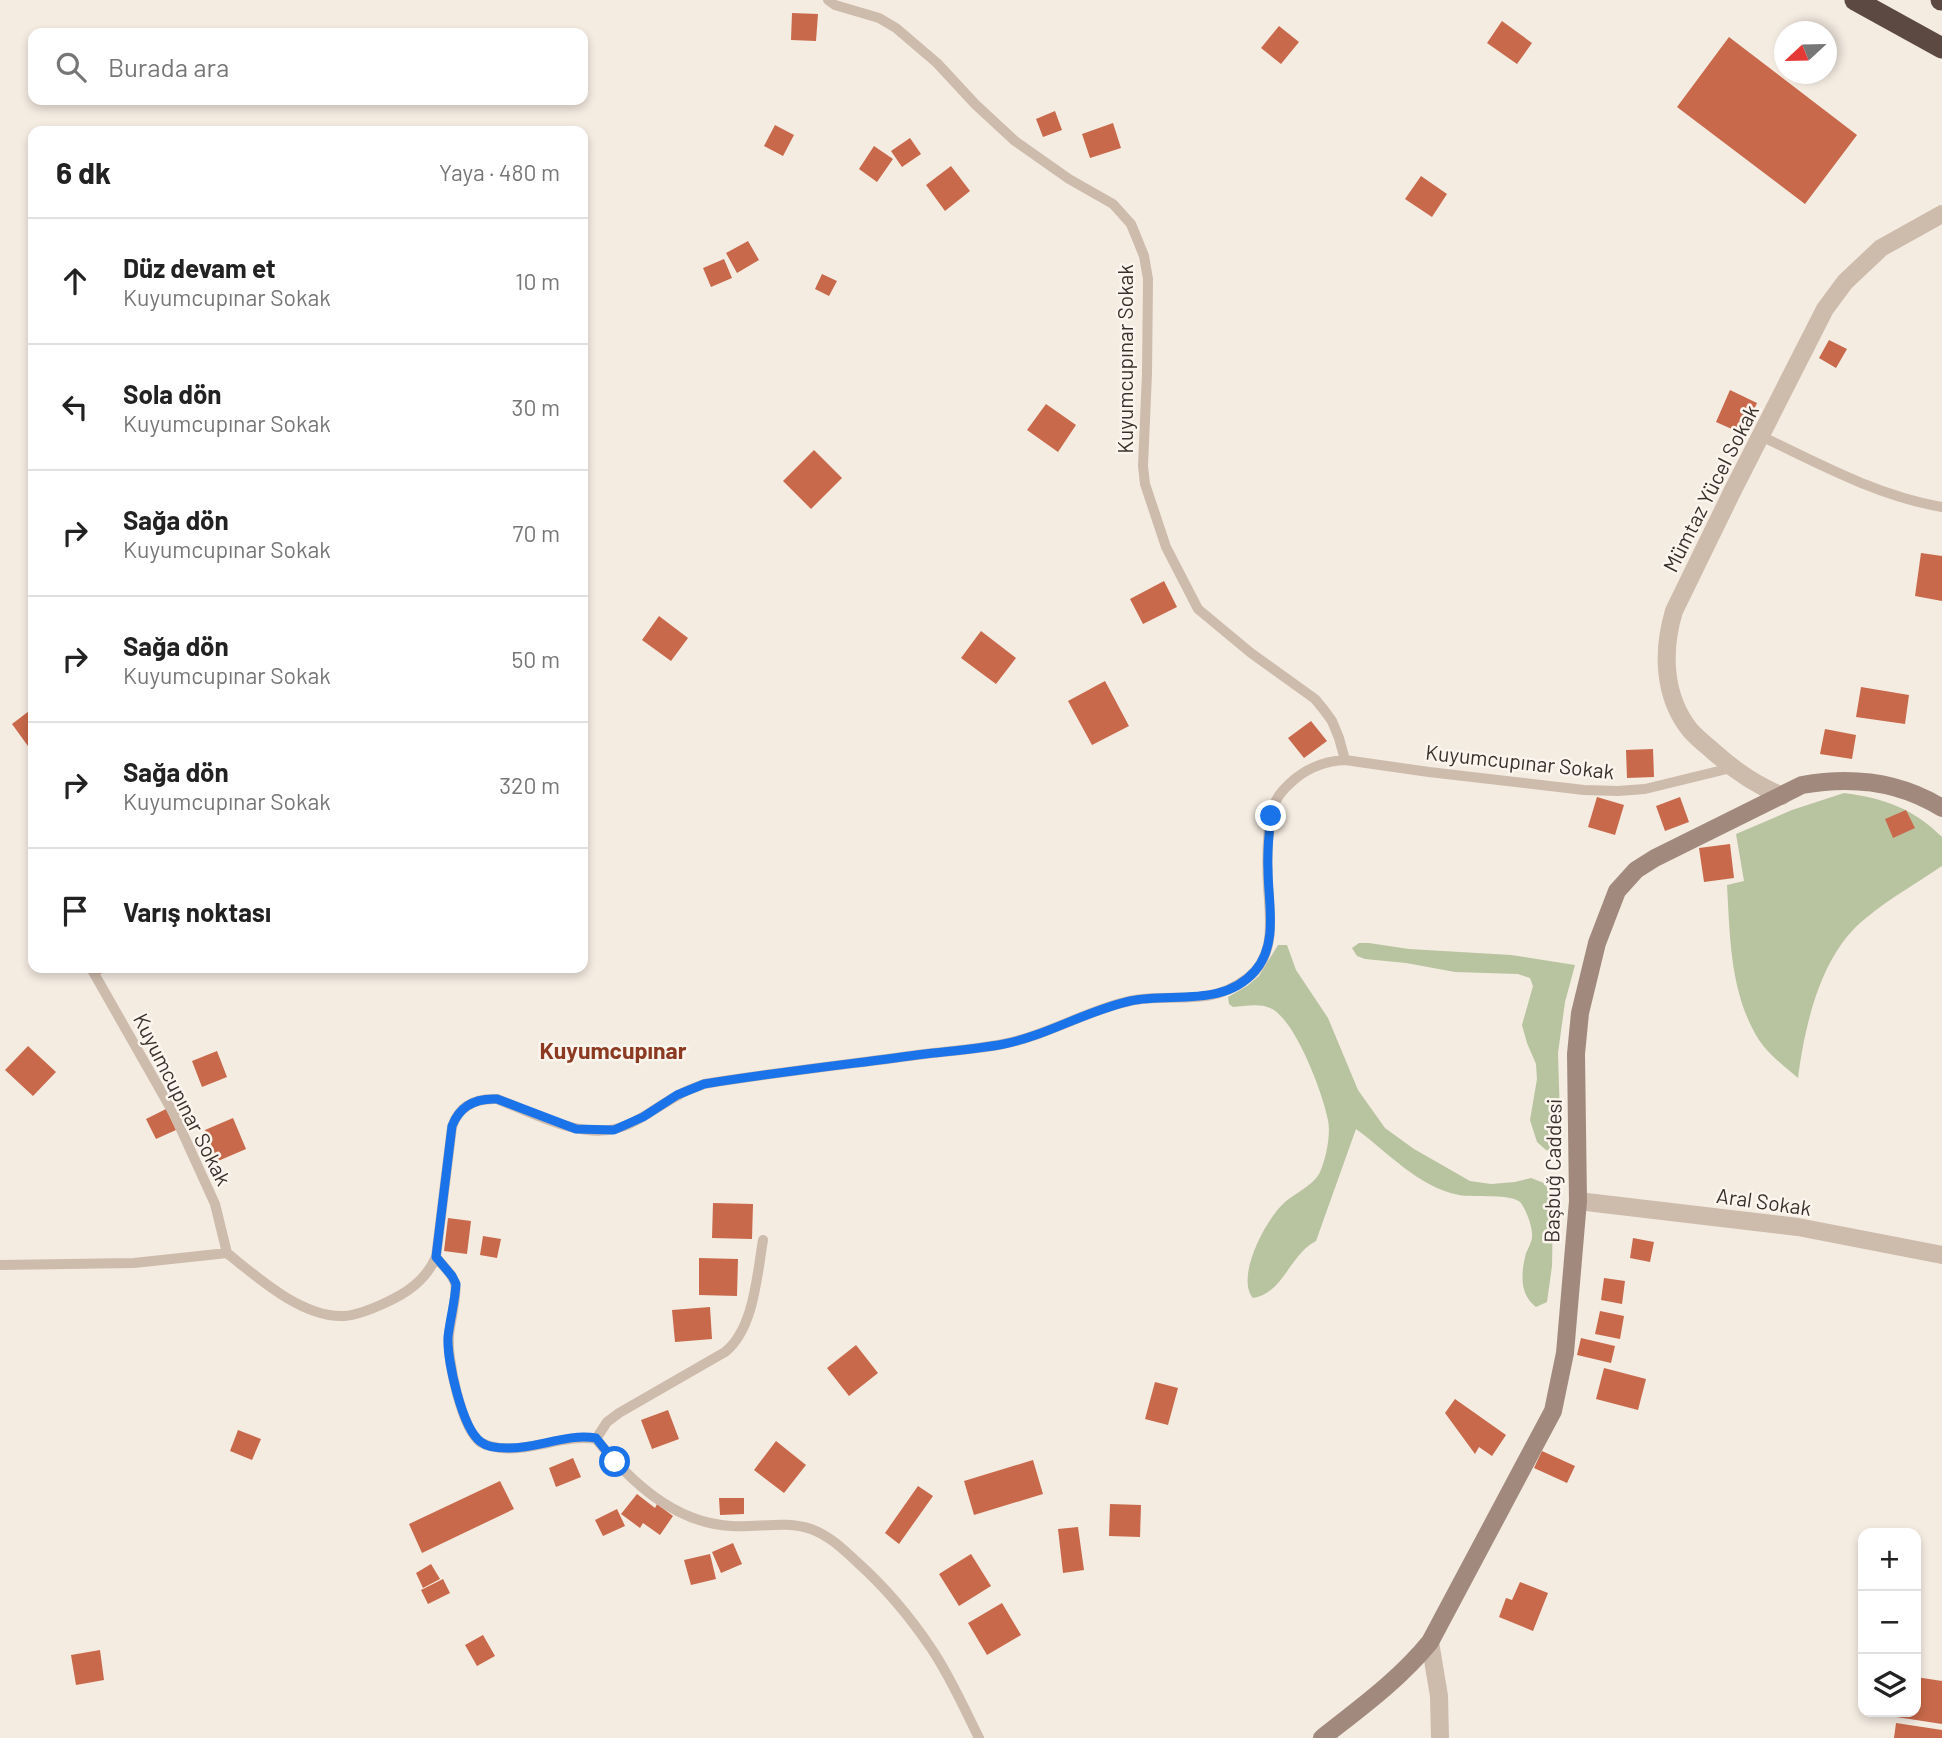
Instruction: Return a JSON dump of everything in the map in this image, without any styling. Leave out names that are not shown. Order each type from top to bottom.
[{"type":"highway","points":[[1855,0],[1942,48]]},
{"type":"street","name":"Mümtaz Yücel Sokak","points":[[1782,796],[1759,786],[1731,768],[1690,730],[1675,706],[1665,657],[1674,611],[1825,309],[1844,282],[1881,248],[1942,214]]},
{"type":"street","name":"Başbuğ Caddesi","points":[[1322,1738],[1394,1682],[1430,1642],[1553,1411],[1565,1353],[1578,1201],[1576,1054],[1580,1013],[1597,943],[1617,891],[1636,870],[1655,858],[1802,785],[1849,780],[1877,782],[1906,789],[1942,808]]},
{"type":"street","name":"Aral Sokak","points":[[1578,1201],[1798,1227],[1942,1255]]},
{"type":"street","points":[[1430,1642],[1439,1696],[1440,1738]]},
{"type":"lane","name":"Kuyumcupınar Sokak","points":[[828,0],[835,5],[879,18],[896,28],[937,63],[975,104],[1015,141],[1069,179],[1113,204],[1131,224],[1144,256],[1147,279],[1143,466],[1145,484],[1166,547],[1198,609],[1251,653],[1308,694],[1324,710],[1339,738],[1345,760]]},
{"type":"lane","points":[[1761,436],[1847,478],[1942,507]]},
{"type":"lane","name":"Kuyumcupınar Sokak","points":[[94,973],[174,1114],[215,1204],[226,1253],[294,1302],[321,1313],[344,1316],[364,1312],[395,1299],[424,1278],[431,1268],[436,1257],[452,1126],[455,1117],[463,1108],[476,1101],[497,1099],[576,1129],[614,1130],[643,1117],[677,1095],[704,1084],[1004,1044],[1056,1028],[1112,1005],[1149,998],[1205,997],[1236,986],[1255,971],[1269,943],[1271,926],[1268,836],[1276,799],[1302,773],[1318,765],[1345,760],[1584,790],[1618,791],[1645,789],[1731,768]]},
{"type":"lane","points":[[596,1438],[607,1422],[619,1413],[733,1346],[753,1300],[763,1240]]},
{"type":"lane","points":[[0,1265],[134,1263],[226,1253]]},
{"type":"lane","points":[[436,1257],[456,1284],[448,1338],[451,1376],[464,1415],[480,1442],[505,1448],[584,1436],[596,1438],[633,1479],[671,1508],[692,1518],[732,1526],[801,1525],[826,1536],[879,1581],[905,1612],[932,1650],[979,1738]]},
{"type":"green space","points":[[1844,793],[1898,806],[1921,819],[1942,837],[1942,866],[1866,918],[1837,950],[1811,1013],[1798,1078],[1759,1040],[1742,1004],[1733,965],[1727,885],[1744,881],[1736,834],[1792,810]]},
{"type":"green space","points":[[1359,943],[1511,955],[1575,965],[1565,1002],[1558,1053],[1561,1150],[1546,1150],[1537,1142],[1530,1120],[1537,1079],[1536,1064],[1522,1025],[1533,986],[1530,978],[1518,974],[1455,972],[1365,959],[1357,956],[1352,948]]},
{"type":"green space","points":[[1278,945],[1287,945],[1296,970],[1328,1018],[1358,1090],[1385,1128],[1414,1149],[1470,1181],[1491,1184],[1531,1178],[1544,1183],[1553,1196],[1552,1266],[1547,1302],[1536,1307],[1530,1302],[1524,1289],[1523,1268],[1532,1234],[1521,1203],[1510,1198],[1459,1195],[1430,1185],[1404,1168],[1356,1129],[1316,1241],[1299,1255],[1272,1289],[1253,1298],[1248,1289],[1248,1277],[1255,1249],[1277,1211],[1317,1176],[1326,1153],[1329,1132],[1325,1108],[1314,1076],[1289,1026],[1266,1006],[1233,1007],[1229,1004],[1228,997],[1259,976]]},
{"type":"building","points":[[792,13],[818,14],[816,41],[791,40]]},
{"type":"building","points":[[1502,21],[1532,43],[1517,64],[1487,43]]},
{"type":"building","points":[[1279,26],[1299,42],[1281,64],[1261,48]]},
{"type":"building","points":[[1729,37],[1774,71],[1774,84],[1790,84],[1857,135],[1805,204],[1677,107]]},
{"type":"building","points":[[1055,111],[1062,130],[1043,137],[1036,119]]},
{"type":"building","points":[[1113,123],[1121,148],[1090,158],[1082,134]]},
{"type":"building","points":[[775,125],[794,135],[783,156],[764,146]]},
{"type":"building","points":[[910,138],[921,154],[902,167],[891,151]]},
{"type":"building","points":[[874,146],[893,159],[877,182],[859,169]]},
{"type":"building","points":[[951,166],[970,191],[945,211],[926,185]]},
{"type":"building","points":[[1421,176],[1447,194],[1432,217],[1405,199]]},
{"type":"building","points":[[748,241],[759,260],[737,273],[726,253]]},
{"type":"building","points":[[724,259],[732,278],[711,287],[703,268]]},
{"type":"building","points":[[822,274],[837,281],[829,296],[815,289]]},
{"type":"building","points":[[1829,340],[1847,349],[1836,368],[1819,358]]},
{"type":"building","points":[[1730,390],[1757,403],[1743,434],[1716,422]]},
{"type":"building","points":[[1046,404],[1076,425],[1058,452],[1027,430]]},
{"type":"building","points":[[814,450],[842,478],[811,509],[783,481]]},
{"type":"building","points":[[1921,553],[1942,556],[1942,601],[1915,596]]},
{"type":"building","points":[[1164,581],[1177,607],[1143,624],[1130,599]]},
{"type":"building","points":[[659,616],[688,638],[671,661],[642,640]]},
{"type":"building","points":[[981,631],[1016,658],[996,684],[961,658]]},
{"type":"building","points":[[1105,681],[1129,726],[1092,745],[1068,701]]},
{"type":"building","points":[[1861,687],[1909,695],[1905,724],[1856,717]]},
{"type":"building","points":[[28,712],[28,746],[12,724]]},
{"type":"building","points":[[1311,721],[1327,741],[1304,758],[1288,738]]},
{"type":"building","points":[[1825,729],[1856,735],[1852,759],[1820,754]]},
{"type":"building","points":[[1653,749],[1654,777],[1627,778],[1626,750]]},
{"type":"building","points":[[1597,797],[1624,805],[1615,835],[1588,827]]},
{"type":"building","points":[[1680,797],[1689,822],[1665,831],[1656,806]]},
{"type":"building","points":[[1906,810],[1915,828],[1893,838],[1885,819]]},
{"type":"building","points":[[1730,844],[1734,878],[1704,882],[1699,848]]},
{"type":"building","points":[[28,1046],[56,1072],[33,1096],[5,1070]]},
{"type":"building","points":[[217,1051],[227,1077],[202,1087],[192,1061]]},
{"type":"building","points":[[166,1109],[176,1130],[156,1139],[146,1119]]},
{"type":"building","points":[[233,1118],[246,1149],[218,1161],[205,1130]]},
{"type":"building","points":[[713,1203],[753,1204],[752,1239],[712,1238]]},
{"type":"building","points":[[448,1218],[471,1221],[467,1254],[444,1251]]},
{"type":"building","points":[[483,1236],[501,1239],[497,1258],[480,1255]]},
{"type":"building","points":[[1633,1238],[1654,1242],[1650,1262],[1630,1258]]},
{"type":"building","points":[[699,1258],[738,1259],[737,1296],[699,1295]]},
{"type":"building","points":[[1604,1278],[1625,1281],[1622,1304],[1601,1300]]},
{"type":"building","points":[[710,1307],[712,1339],[675,1342],[672,1310]]},
{"type":"building","points":[[1600,1311],[1624,1316],[1620,1339],[1595,1334]]},
{"type":"building","points":[[1581,1338],[1615,1346],[1611,1363],[1577,1355]]},
{"type":"building","points":[[856,1345],[878,1373],[849,1396],[827,1368]]},
{"type":"building","points":[[1604,1368],[1646,1379],[1638,1410],[1596,1399]]},
{"type":"building","points":[[1155,1382],[1178,1388],[1168,1425],[1145,1419]]},
{"type":"building","points":[[1455,1399],[1506,1435],[1492,1456],[1479,1447],[1475,1454],[1445,1413]]},
{"type":"building","points":[[668,1410],[679,1439],[652,1449],[641,1420]]},
{"type":"building","points":[[238,1430],[261,1439],[252,1460],[230,1451]]},
{"type":"building","points":[[776,1441],[806,1465],[784,1493],[754,1470]]},
{"type":"building","points":[[1542,1451],[1575,1466],[1567,1483],[1534,1468]]},
{"type":"building","points":[[573,1458],[581,1477],[556,1487],[549,1468]]},
{"type":"building","points":[[1033,1460],[1043,1494],[974,1515],[964,1481]]},
{"type":"building","points":[[500,1481],[514,1509],[422,1553],[409,1524]]},
{"type":"building","points":[[918,1486],[933,1496],[899,1544],[885,1533]]},
{"type":"building","points":[[637,1494],[655,1508],[657,1504],[673,1516],[660,1535],[643,1523],[640,1528],[621,1514]]},
{"type":"building","points":[[719,1498],[744,1498],[744,1514],[720,1515]]},
{"type":"building","points":[[1110,1504],[1141,1505],[1140,1537],[1109,1536]]},
{"type":"building","points":[[617,1509],[625,1526],[603,1536],[595,1520]]},
{"type":"building","points":[[1078,1527],[1084,1570],[1063,1573],[1058,1529]]},
{"type":"building","points":[[733,1543],[742,1564],[721,1573],[712,1552]]},
{"type":"building","points":[[710,1554],[716,1579],[691,1585],[684,1560]]},
{"type":"building","points":[[971,1554],[991,1586],[959,1606],[939,1574]]},
{"type":"building","points":[[431,1564],[440,1579],[423,1588],[416,1573]]},
{"type":"building","points":[[443,1579],[450,1593],[428,1604],[421,1590]]},
{"type":"building","points":[[1520,1582],[1548,1593],[1533,1631],[1499,1617],[1506,1598],[1512,1600]]},
{"type":"building","points":[[1002,1603],[1021,1635],[987,1655],[968,1623]]},
{"type":"building","points":[[483,1635],[495,1656],[477,1666],[465,1645]]},
{"type":"building","points":[[100,1650],[104,1680],[76,1685],[71,1655]]},
{"type":"building","points":[[1921,1678],[1942,1681],[1942,1724],[1896,1717],[1921,1717]]},
{"type":"building","points":[[1896,1723],[1942,1730],[1942,1738],[1894,1738]]},
{"type":"district","name":"Kuyumcupınar","points":[[613,1050]]},
{"type":"route","points":[[615,1462],[596,1438],[584,1436],[523,1447],[493,1447],[480,1442],[464,1415],[451,1376],[448,1353],[456,1284],[436,1257],[452,1126],[455,1117],[463,1108],[476,1101],[497,1099],[576,1129],[614,1130],[643,1117],[677,1095],[704,1084],[1004,1044],[1056,1028],[1112,1005],[1149,998],[1205,997],[1219,994],[1247,979],[1255,971],[1269,943],[1271,926],[1268,836],[1271,816]]}]
